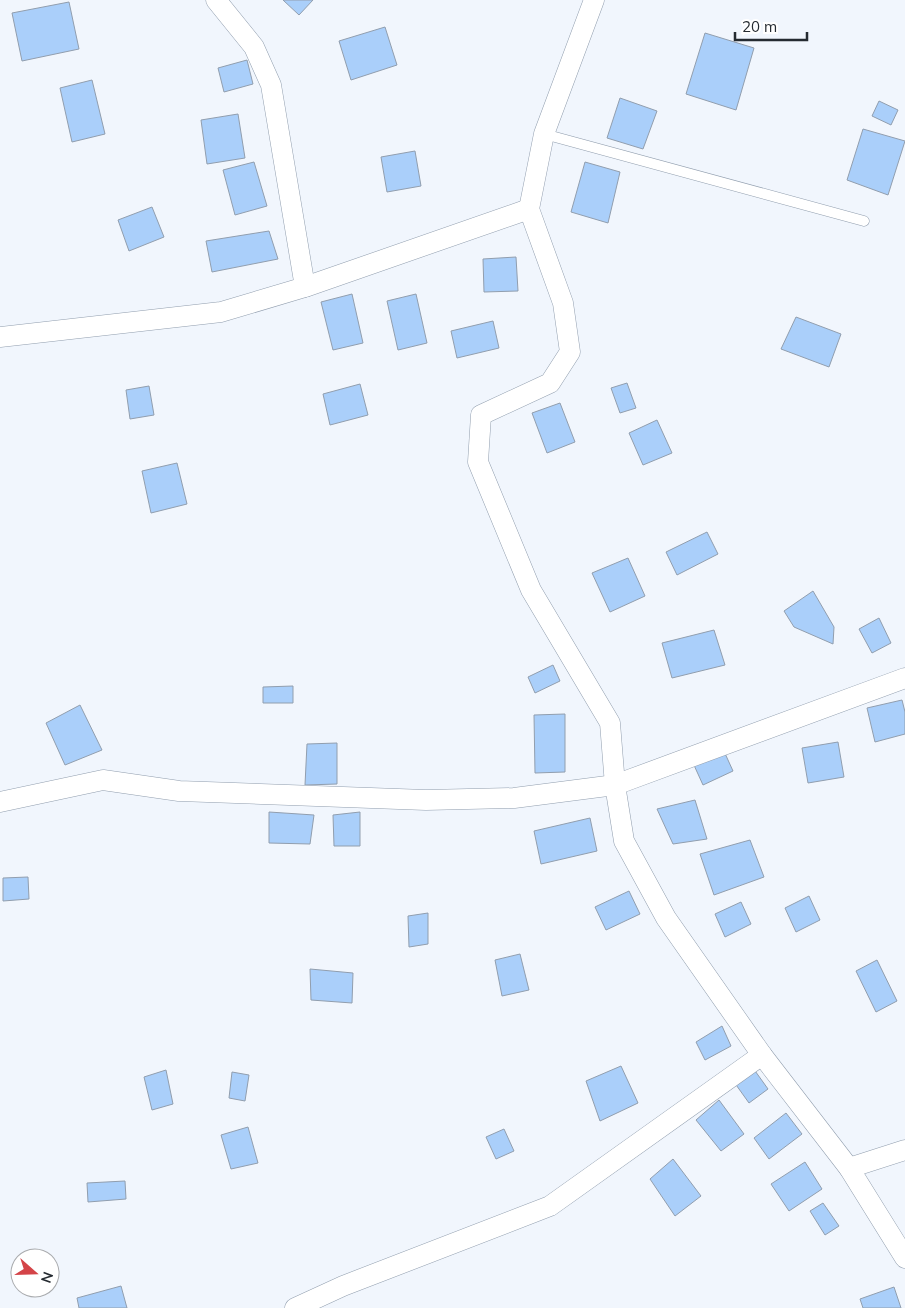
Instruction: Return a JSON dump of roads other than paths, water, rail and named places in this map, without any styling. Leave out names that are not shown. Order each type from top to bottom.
[{"type":"street","points":[[216,0],[254,47],[271,85],[306,287]]},
{"type":"street","points":[[594,0],[544,134],[529,209],[563,303],[570,352],[550,383],[482,415],[478,462],[531,590],[610,723],[615,784],[624,841],[666,918],[762,1054],[849,1168],[905,1258]]},
{"type":"street","points":[[0,336],[220,312],[306,287],[529,209]]},
{"type":"street","points":[[0,802],[103,780],[179,791],[426,800],[514,798],[615,784],[905,678]]},
{"type":"street","points":[[295,1308],[344,1286],[550,1206],[762,1054]]},
{"type":"street","points":[[849,1168],[905,1150]]},
{"type":"lane","points":[[544,134],[864,221]]}]
